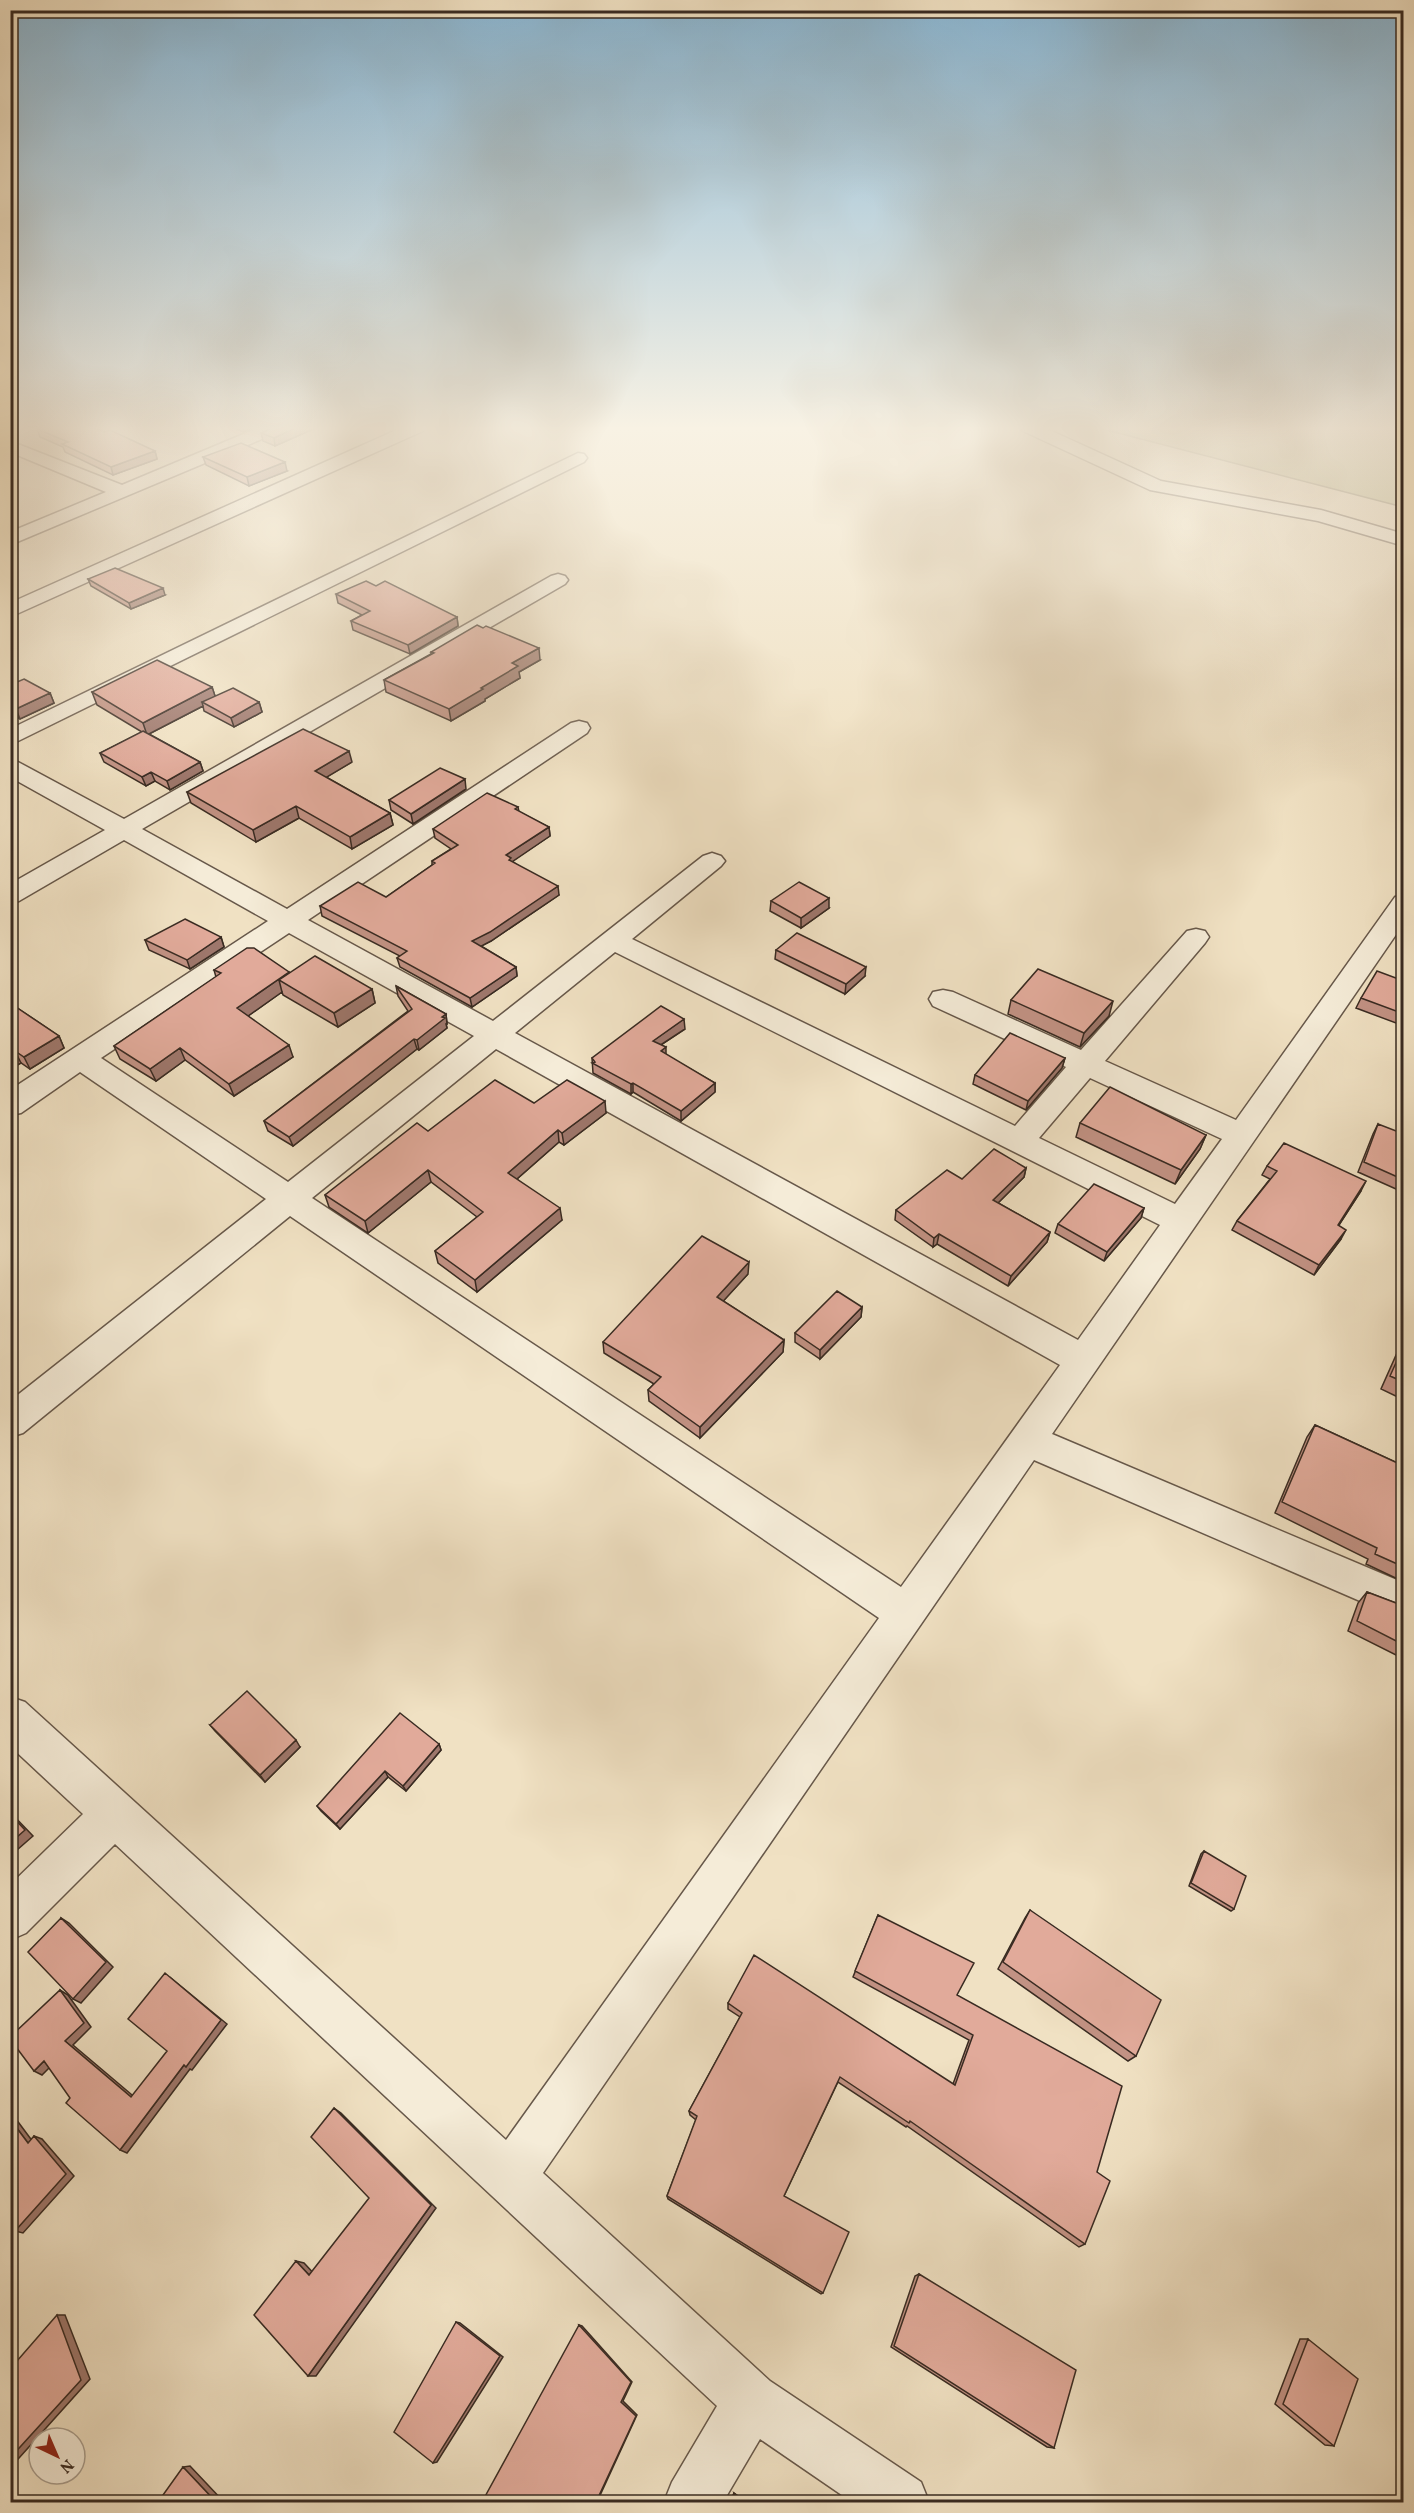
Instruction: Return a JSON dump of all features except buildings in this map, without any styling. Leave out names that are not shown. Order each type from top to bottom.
[{"type":"street","points":[[10,611],[158,544]]},
{"type":"street","points":[[10,738],[403,544]]},
{"type":"street","points":[[10,895],[558,580]]},
{"type":"street","points":[[10,1105],[579,728]]},
{"type":"street","points":[[10,767],[1083,1360]]},
{"type":"street","points":[[10,1422],[712,861]]},
{"type":"street","points":[[510,2177],[1404,903]]},
{"type":"street","points":[[1019,1141],[1196,937]]},
{"type":"street","points":[[613,940],[1181,1221]]},
{"type":"street","points":[[943,999],[1241,1135]]},
{"type":"street","points":[[80,1058],[906,1613]]},
{"type":"street","points":[[1027,1440],[1404,1602]]},
{"type":"street","points":[[10,1717],[751,2400],[901,2502]]},
{"type":"street","points":[[10,1917],[115,1813]]},
{"type":"street","points":[[692,2502],[751,2400]]}]
